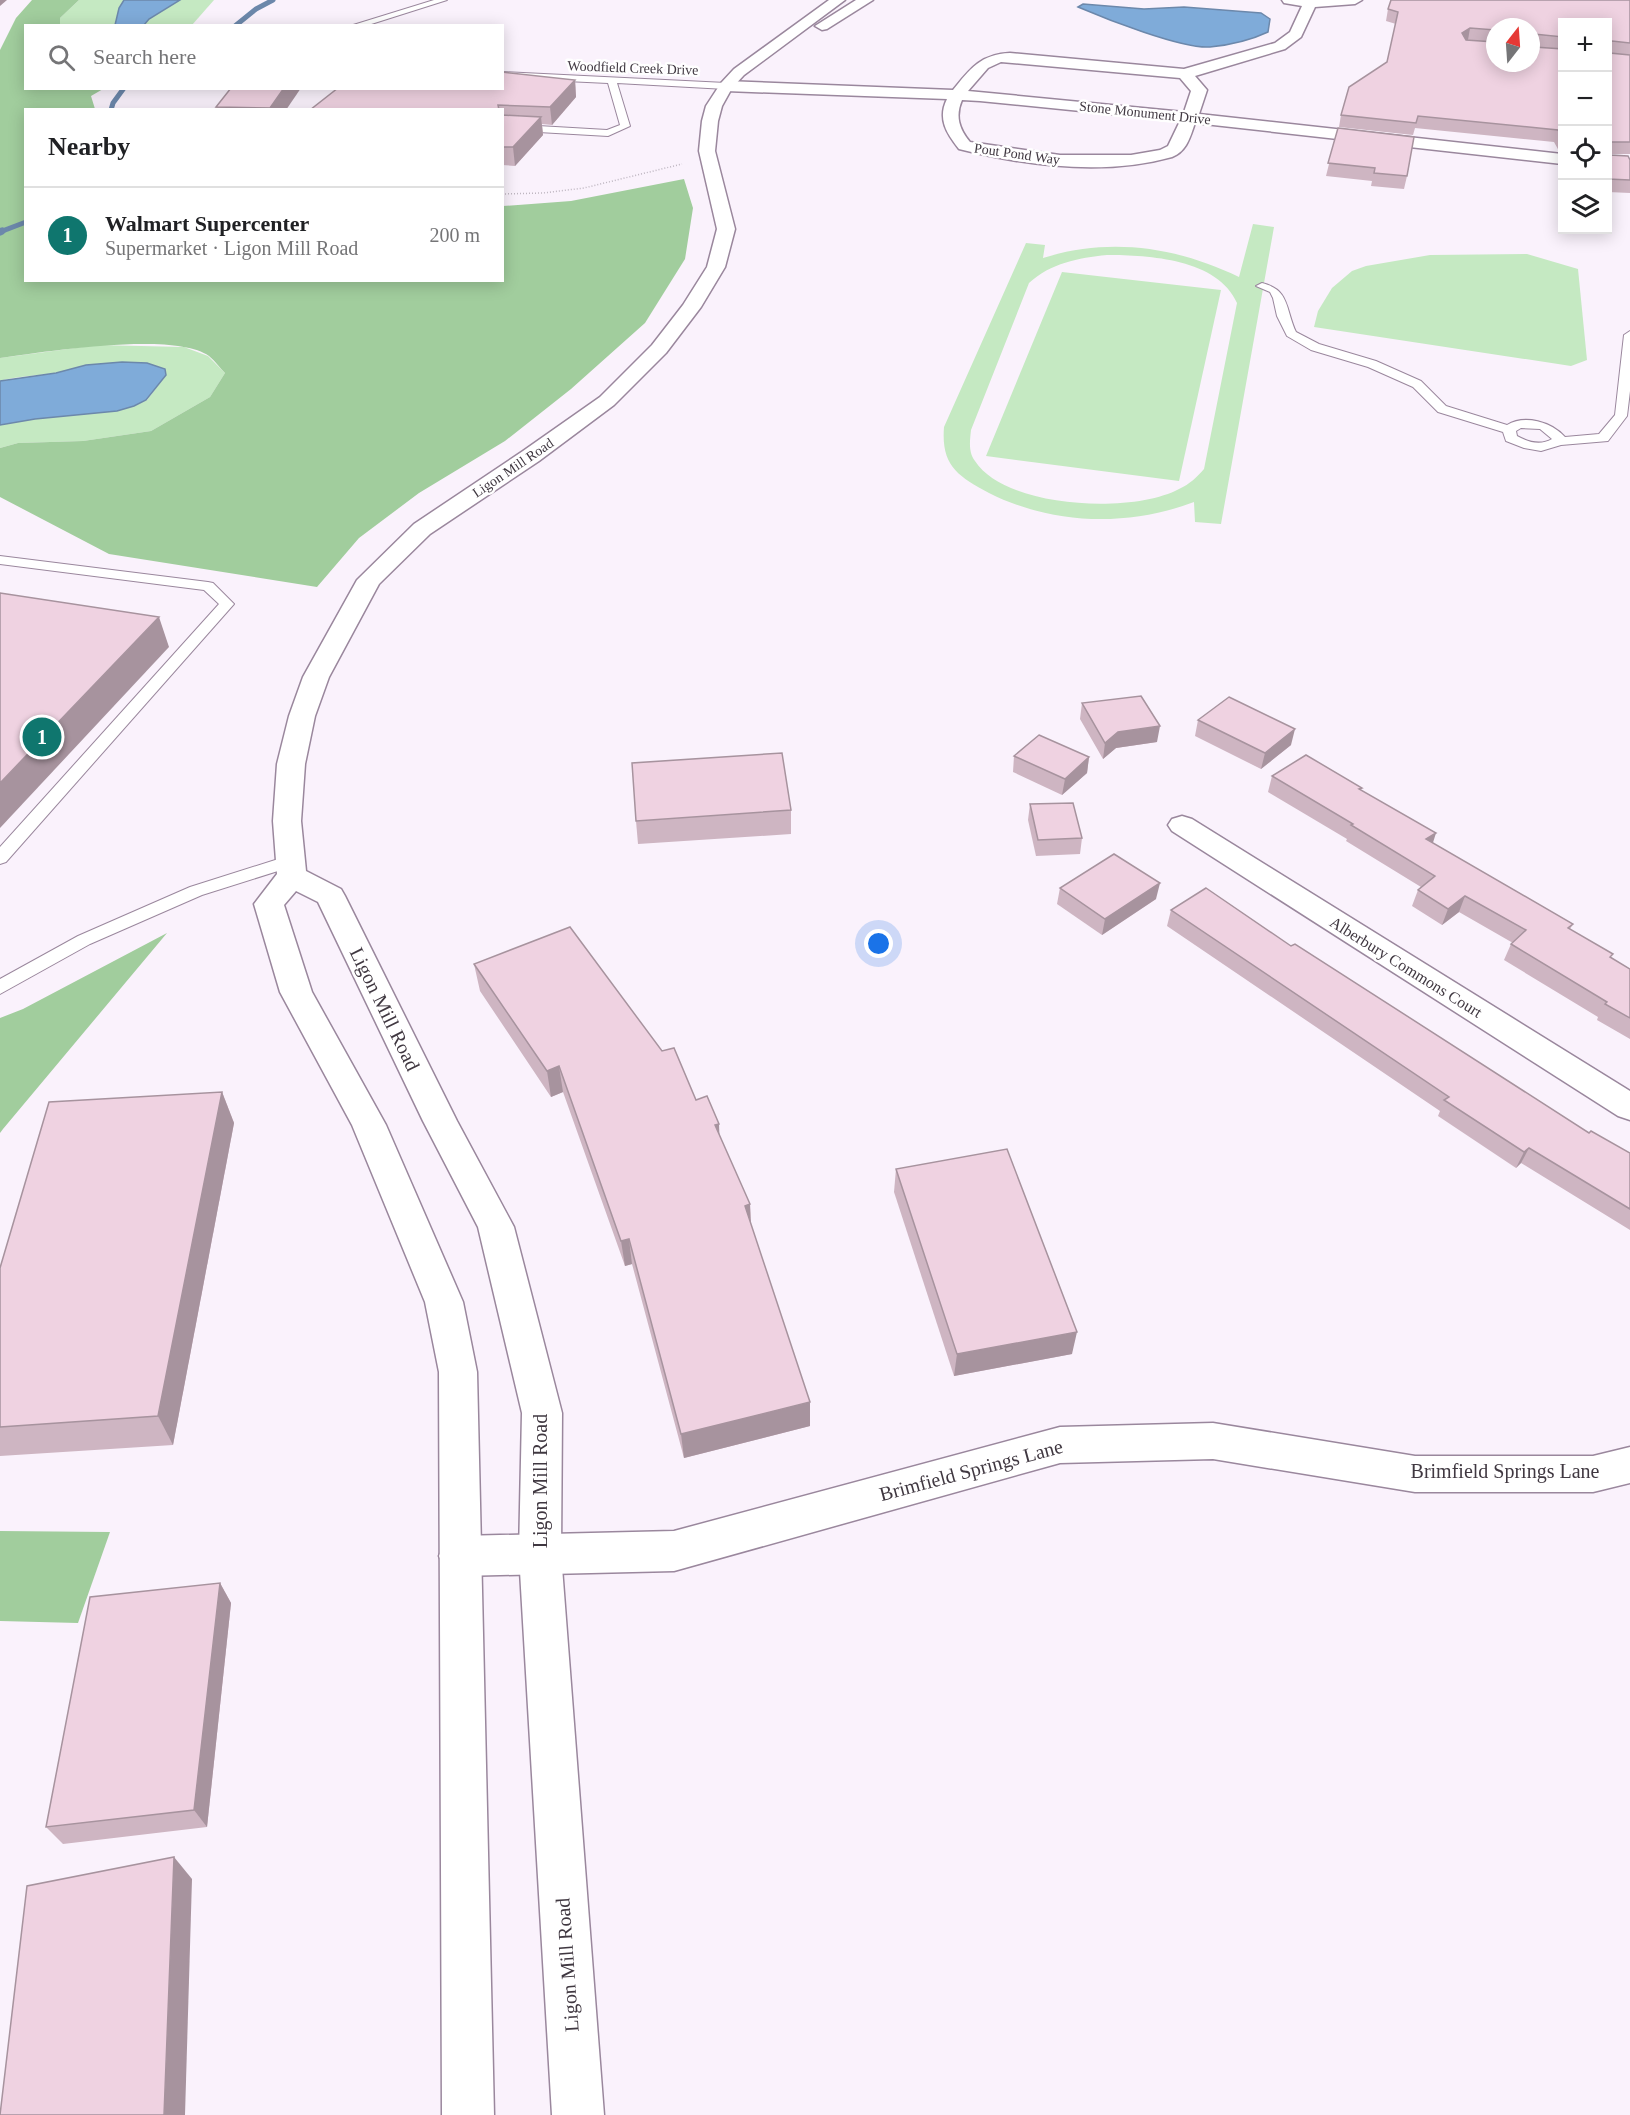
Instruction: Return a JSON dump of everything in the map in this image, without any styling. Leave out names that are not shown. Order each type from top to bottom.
[{"type":"main road","name":"Ligon Mill Road","points":[[578,2115],[540,1554],[542,1413],[496,1227],[440,1121],[330,896],[292,869],[287,821],[291,764],[302,716],[316,677],[369,580],[422,529],[531,456],[607,401],[659,349],[692,307],[716,267],[726,229],[707,152],[714,106],[732,79],[838,0]]},
{"type":"main road","points":[[732,79],[794,46],[866,0]]},
{"type":"main road","points":[[1288,0],[1321,4],[1355,0]]},
{"type":"main road","name":"Pout Pond Way","points":[[1185,74],[1199,90],[1199,100],[1189,117],[1176,149],[1163,154],[1122,162],[1061,160],[965,146],[957,137],[950,120],[950,104],[972,76],[984,64],[994,59],[1022,59],[1185,74],[1280,46],[1296,34],[1310,3]]},
{"type":"main road","name":"Stone Monument Drive","points":[[732,79],[958,95],[1189,117],[1558,158]]},
{"type":"main road","name":"Alberbury Commons Court","points":[[1182,825],[1630,1107]]},
{"type":"main road","points":[[292,869],[269,904],[296,992],[369,1125],[444,1302],[458,1372],[468,2115]]},
{"type":"main road","name":"Brimfield Springs Lane","points":[[460,1556],[674,1551],[1060,1445],[1213,1441],[1415,1474],[1593,1474],[1630,1465]]},
{"type":"lane","points":[[361,24],[443,0]]},
{"type":"lane","name":"Woodfield Creek Drive","points":[[504,75],[612,81],[732,79]]},
{"type":"lane","points":[[504,127],[608,133],[625,126],[612,81]]},
{"type":"lane","points":[[1262,286],[1274,290],[1279,298],[1283,316],[1291,334],[1315,347],[1372,364],[1417,384],[1442,409],[1509,430]]},
{"type":"lane","points":[[1509,430],[1511,438],[1533,446],[1549,446],[1558,441],[1603,438],[1621,416],[1630,335]]},
{"type":"lane","points":[[1509,430],[1518,424],[1534,424],[1556,433],[1558,441]]},
{"type":"lane","points":[[0,560],[208,586],[227,604],[0,858]]},
{"type":"lane","points":[[0,987],[84,940],[196,891],[292,869]]},
{"type":"path","points":[[504,194],[608,183],[667,166],[684,164]]},
{"type":"green space","points":[[32,0],[79,0],[60,18],[60,24],[24,24],[24,90],[101,90],[91,96],[95,108],[24,108],[24,282],[504,282],[504,206],[571,201],[684,179],[693,208],[685,259],[645,323],[571,389],[505,441],[419,493],[359,538],[317,587],[109,554],[0,497],[0,448],[18,443],[83,441],[151,431],[210,397],[225,373],[209,356],[192,349],[168,345],[108,345],[0,358],[0,50],[16,18]]},
{"type":"green space","points":[[79,0],[124,0],[119,8],[115,24],[60,24],[60,18]]},
{"type":"green space","points":[[180,0],[214,0],[193,24],[145,24],[149,19]]},
{"type":"green space","points":[[1253,224],[1274,227],[1221,524],[1195,522],[1194,502],[1143,516],[1117,519],[1064,517],[1013,504],[968,481],[953,468],[945,451],[944,427],[1026,243],[1045,245],[1043,258],[1093,248],[1143,248],[1192,258],[1239,277]],"holes":[[[1107,255],[1142,256],[1181,262],[1199,268],[1228,288],[1237,303],[1204,469],[1196,478],[1179,489],[1158,497],[1132,502],[1102,504],[1071,502],[1041,498],[1013,489],[991,477],[975,461],[971,454],[971,430],[1029,283],[1056,266],[1075,260]]]},
{"type":"green space","points":[[1527,254],[1578,269],[1587,360],[1571,366],[1314,327],[1318,311],[1332,288],[1352,271],[1366,266],[1430,255]]},
{"type":"green space","points":[[1062,272],[1221,290],[1179,481],[986,456]]},
{"type":"green space","points":[[98,345],[184,347],[208,356],[225,373],[210,397],[151,431],[83,441],[18,443],[0,448],[0,425],[147,400],[166,375],[165,369],[151,365],[124,363],[96,365],[0,381],[0,358]]},
{"type":"green space","points":[[167,933],[0,1133],[0,1018],[23,1009]]},
{"type":"green space","points":[[0,1531],[110,1532],[78,1623],[0,1621]]},
{"type":"water","points":[[124,0],[180,0],[145,24],[115,24],[119,8]]},
{"type":"water","points":[[1083,4],[1144,9],[1184,7],[1261,13],[1270,19],[1268,32],[1261,35],[1225,45],[1197,46],[1106,19],[1078,7]]},
{"type":"water","points":[[122,362],[147,363],[165,369],[166,375],[146,400],[134,406],[117,411],[0,425],[0,381],[56,373],[86,365]]},
{"type":"building","points":[[1391,0],[1630,0],[1630,43],[1612,41],[1612,18],[1558,18],[1558,36],[1540,35],[1540,18],[1486,18],[1486,29],[1470,28],[1462,33],[1466,40],[1486,41],[1486,72],[1540,72],[1540,47],[1558,49],[1558,130],[1418,116],[1416,123],[1341,115],[1349,87],[1387,62],[1398,12],[1388,9]]},
{"type":"building","points":[[1612,53],[1630,55],[1630,142],[1612,142]]},
{"type":"building","points":[[504,72],[575,80],[550,107],[498,105],[499,108],[313,108],[335,90],[504,90]]},
{"type":"building","points":[[229,90],[283,90],[270,108],[216,107]]},
{"type":"building","points":[[504,115],[541,117],[513,147],[504,147]]},
{"type":"building","points":[[1338,128],[1414,137],[1407,176],[1374,173],[1375,168],[1328,163]]},
{"type":"building","points":[[1612,155],[1628,156],[1630,180],[1612,179]]},
{"type":"building","points":[[0,593],[159,617],[0,783]]},
{"type":"building","points":[[1141,696],[1160,726],[1118,732],[1105,743],[1082,703]]},
{"type":"building","points":[[1229,697],[1295,729],[1265,753],[1198,720]]},
{"type":"building","points":[[1039,735],[1089,757],[1065,779],[1014,756]]},
{"type":"building","points":[[782,753],[791,810],[636,821],[632,763]]},
{"type":"building","points":[[1306,755],[1362,788],[1359,789],[1436,833],[1426,839],[1573,924],[1568,928],[1613,954],[1610,957],[1630,969],[1630,1018],[1511,944],[1526,930],[1465,896],[1448,909],[1418,890],[1435,876],[1272,776]]},
{"type":"building","points":[[1073,803],[1082,838],[1038,840],[1030,804]]},
{"type":"building","points":[[1114,854],[1160,883],[1105,919],[1060,888]]},
{"type":"building","points":[[1206,888],[1291,946],[1295,944],[1589,1133],[1591,1131],[1630,1153],[1630,1209],[1529,1148],[1524,1152],[1444,1100],[1449,1097],[1171,910]]},
{"type":"building","points":[[570,927],[662,1051],[674,1048],[696,1100],[707,1096],[719,1124],[715,1125],[750,1204],[745,1206],[810,1402],[681,1434],[629,1239],[621,1241],[559,1066],[547,1071],[474,964]]},
{"type":"building","points":[[222,1092],[158,1416],[0,1427],[0,1268],[49,1102]]},
{"type":"building","points":[[1007,1149],[1077,1332],[957,1354],[896,1169]]},
{"type":"building","points":[[220,1583],[194,1810],[46,1827],[90,1597]]},
{"type":"building","points":[[174,1857],[164,2115],[0,2115],[27,1886]]},
{"type":"waterway","points":[[237,24],[256,9],[273,0]]},
{"type":"waterway","points":[[112,108],[123,90]]},
{"type":"waterway","points":[[2,231],[0,232],[24,223]]},
{"type":"place","name":"Walmart Supercenter","points":[[42,737]]}]
